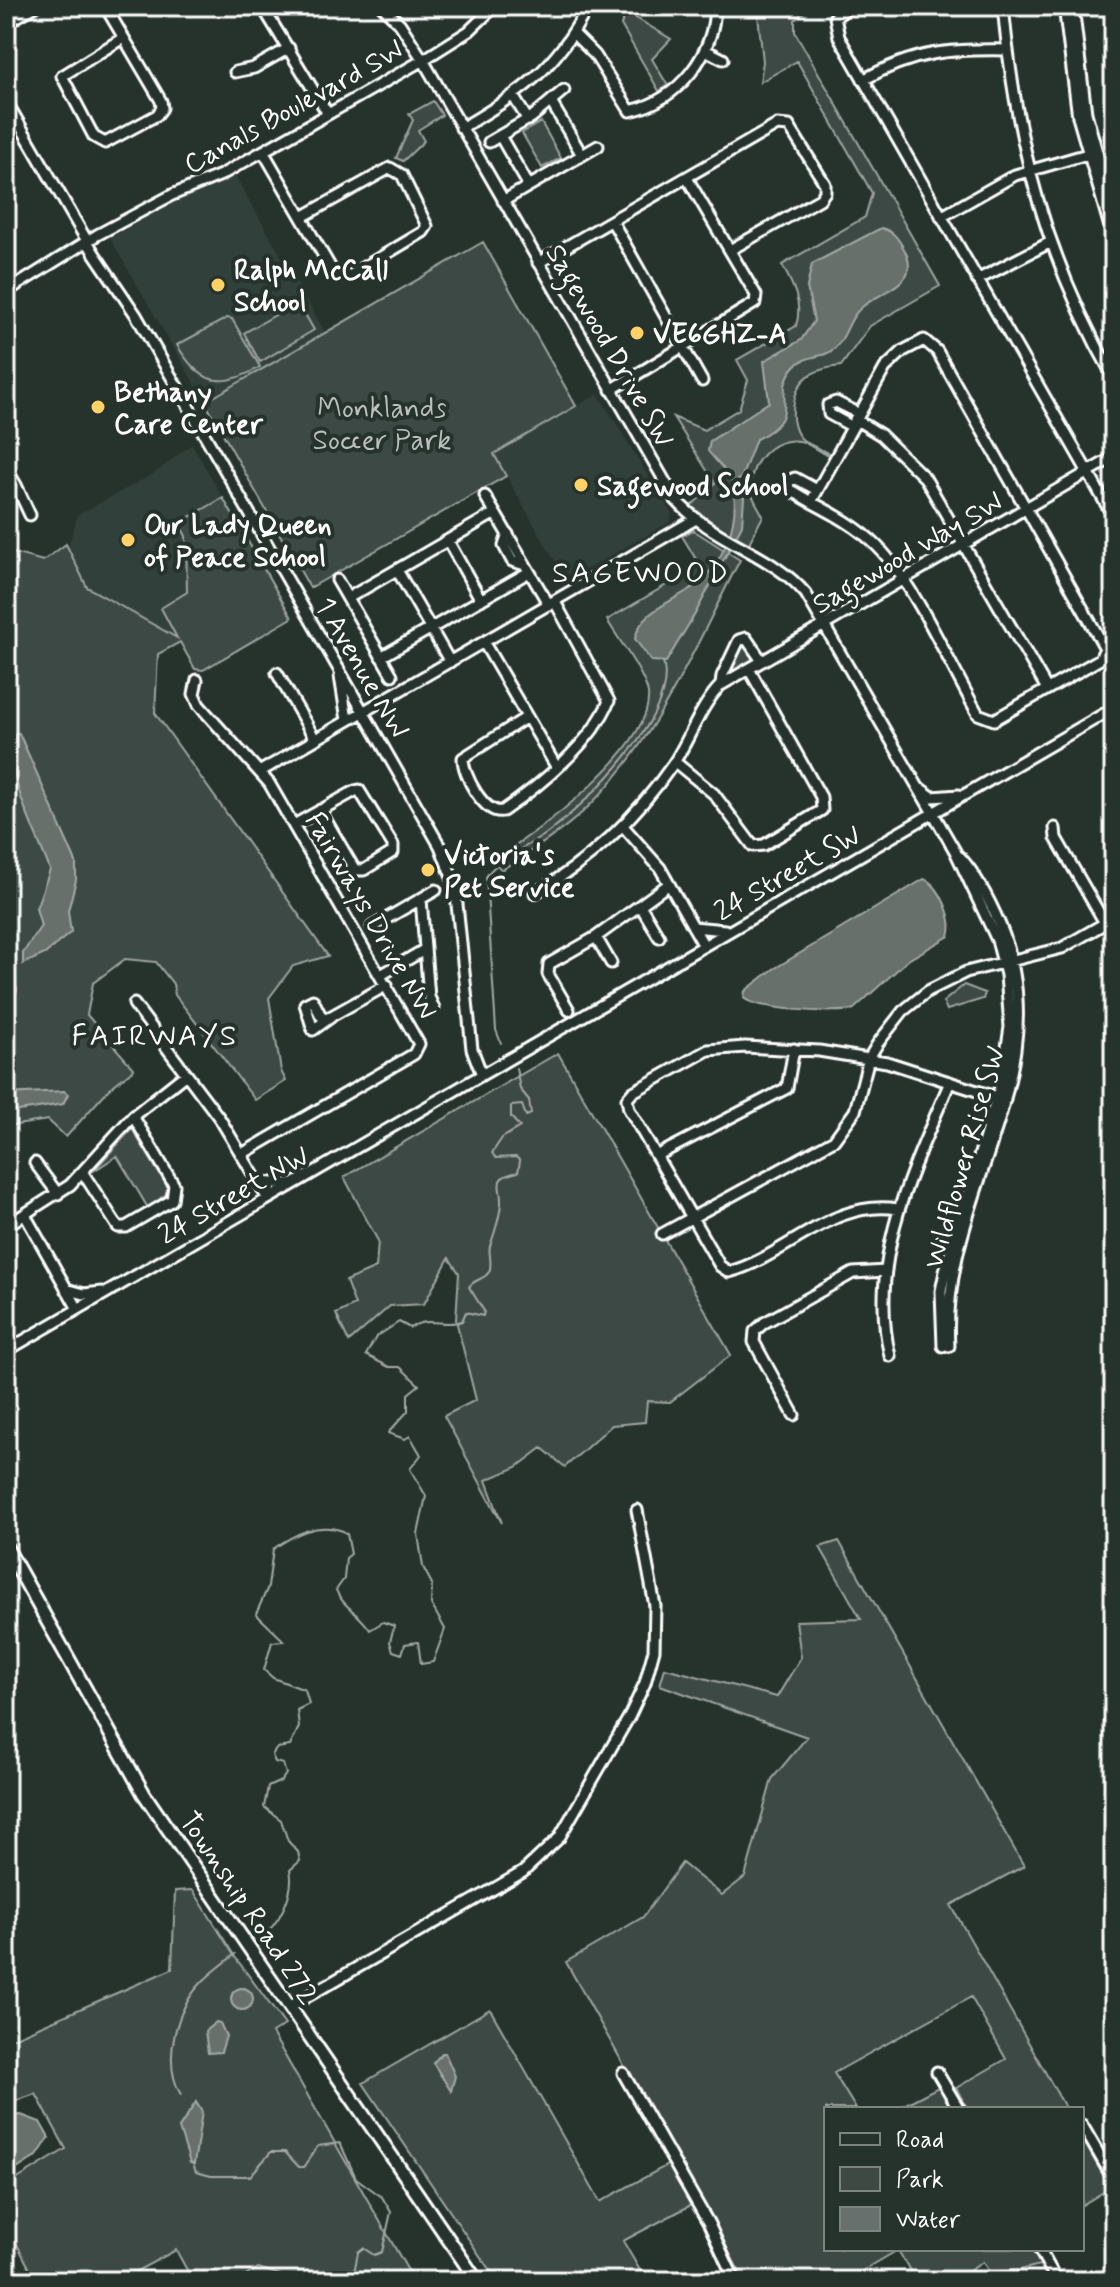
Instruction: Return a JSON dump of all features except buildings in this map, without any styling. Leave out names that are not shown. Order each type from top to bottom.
[{"type":"main road","name":"Township Road 272","points":[[6,1547],[144,1794],[477,2281]]},
{"type":"street","points":[[6,23],[36,6]]},
{"type":"street","points":[[105,6],[123,38],[162,108],[157,115],[105,143],[94,137],[62,76],[67,69],[123,38]]},
{"type":"street","points":[[262,6],[328,114]]},
{"type":"street","name":"Sagewood Drive SW","points":[[382,6],[400,24],[423,60],[667,488],[694,520],[798,584],[933,812]]},
{"type":"street","name":"Canals Boulevard SW","points":[[6,292],[157,203],[213,179],[423,60],[469,31],[495,6]]},
{"type":"street","points":[[461,128],[540,75],[574,34],[588,6]]},
{"type":"street","points":[[574,34],[595,55],[630,111],[677,87],[707,51],[715,6]]},
{"type":"street","points":[[851,6],[837,15],[834,27],[1114,518]]},
{"type":"street","points":[[1003,6],[1007,50],[1028,170],[1049,243],[1075,304],[1114,378]]},
{"type":"street","points":[[1064,6],[1067,50],[1114,241]]},
{"type":"street","points":[[1073,6],[1091,153],[1114,212]]},
{"type":"street","points":[[235,72],[254,68],[289,48]]},
{"type":"street","points":[[863,80],[893,64],[934,51],[1007,50]]},
{"type":"street","points":[[707,51],[723,59]]},
{"type":"street","points":[[489,142],[528,120],[564,90]]},
{"type":"street","points":[[513,96],[528,120]]},
{"type":"street","name":"1 Avenue NW","points":[[6,101],[88,244],[136,315],[440,846],[452,875],[472,1049],[482,1075]]},
{"type":"street","points":[[551,102],[582,155]]},
{"type":"street","points":[[538,263],[777,125],[785,124],[792,129],[825,184],[823,196],[730,250]]},
{"type":"street","points":[[500,136],[529,186]]},
{"type":"street","points":[[503,201],[598,146]]},
{"type":"street","points":[[263,151],[332,270],[344,277],[423,232],[427,226],[402,175],[390,168],[302,217]]},
{"type":"street","points":[[941,217],[1028,170],[1091,153]]},
{"type":"street","points":[[611,390],[755,303],[756,295],[687,178]]},
{"type":"street","points":[[67,257],[76,239],[73,217]]},
{"type":"street","points":[[612,221],[702,381]]},
{"type":"street","points":[[977,280],[1049,243]]},
{"type":"street","points":[[811,502],[855,420],[893,359],[918,341],[929,341],[1105,648],[1100,659],[994,720],[982,717],[903,580],[868,537],[789,489],[788,481],[795,478],[817,490]]},
{"type":"street","points":[[855,420],[881,435],[914,465],[965,545],[1047,689]]},
{"type":"street","name":"Sagewood Way SW","points":[[721,685],[1114,457]]},
{"type":"street","points":[[6,468],[11,487],[30,515]]},
{"type":"street","points":[[485,496],[609,701],[584,738],[557,768],[503,811],[494,812],[486,807],[463,766],[463,758],[527,717]]},
{"type":"street","points":[[348,598],[495,513]]},
{"type":"street","points":[[261,771],[694,520]]},
{"type":"street","points":[[448,541],[481,600]]},
{"type":"street","points":[[381,657],[481,600],[527,568]]},
{"type":"street","points":[[397,570],[450,662]]},
{"type":"street","points":[[337,580],[392,675]]},
{"type":"street","points":[[535,893],[573,868],[623,826],[675,762],[721,685],[722,676],[742,638],[750,641],[762,661]]},
{"type":"street","points":[[484,643],[557,768]]},
{"type":"street","points":[[339,669],[347,720]]},
{"type":"street","points":[[675,762],[714,794],[753,846],[764,845],[822,810],[821,797],[749,669]]},
{"type":"street","points":[[277,673],[315,739]]},
{"type":"street","name":"Fairways Drive NW","points":[[197,680],[194,694],[199,705],[261,771],[419,1041],[418,1051],[242,1154]]},
{"type":"street","name":"24 Street SW","points":[[482,1075],[1114,708]]},
{"type":"street","points":[[918,787],[932,797],[964,794]]},
{"type":"street","points":[[294,825],[320,810],[355,791],[361,791],[393,845],[393,852],[364,870],[355,870],[320,810]]},
{"type":"street","name":"Wildflower Rise SW","points":[[933,812],[991,905],[1018,989],[1018,1047],[946,1267],[941,1291],[946,1346]]},
{"type":"street","points":[[623,826],[649,853],[704,946]]},
{"type":"street","points":[[662,1234],[834,1140],[855,1111],[869,1058],[892,1024],[916,999],[954,977],[1062,948],[1109,921],[1056,838],[1055,828]]},
{"type":"street","points":[[569,1010],[547,967],[596,937],[669,884]]},
{"type":"street","points":[[372,927],[436,890]]},
{"type":"street","points":[[421,899],[424,953],[434,1008]]},
{"type":"street","points":[[640,905],[659,937]]},
{"type":"street","points":[[693,927],[731,930]]},
{"type":"street","points":[[596,937],[611,963]]},
{"type":"street","points":[[331,1017],[424,953]]},
{"type":"street","points":[[134,1004],[242,1154],[268,1199]]},
{"type":"street","points":[[898,1209],[873,1207],[846,1213],[729,1272],[720,1266],[626,1104],[633,1092],[708,1050],[730,1047],[794,1049],[869,1058],[1001,1099]]},
{"type":"street","points":[[656,1156],[787,1088],[794,1049]]},
{"type":"street","points":[[6,1226],[58,1194],[83,1173],[133,1116],[186,1074]]},
{"type":"street","name":"24 Street NW","points":[[6,1351],[482,1075]]},
{"type":"street","points":[[890,1356],[884,1322],[886,1271],[898,1209],[950,1082]]},
{"type":"street","points":[[83,1173],[118,1227],[126,1227],[172,1200],[174,1185],[133,1116]]},
{"type":"street","points":[[35,1163],[58,1194]]},
{"type":"street","points":[[258,1182],[276,1185],[295,1183]]},
{"type":"street","points":[[25,1215],[78,1309]]},
{"type":"street","points":[[794,1415],[754,1342],[755,1331],[853,1273],[886,1271]]},
{"type":"street","points":[[6,1277],[10,1290],[6,1297]]},
{"type":"street","points":[[66,1289],[84,1294],[110,1290]]},
{"type":"street","points":[[289,2007],[523,1872],[559,1838],[629,1717],[645,1683],[654,1650],[655,1606],[637,1510]]},
{"type":"street","points":[[937,2072],[958,2107]]},
{"type":"street","points":[[623,2073],[709,2224],[735,2281]]},
{"type":"street","points":[[1084,2128],[1114,2180]]},
{"type":"street","points":[[1040,2251],[1057,2281]]},
{"type":"shaded area","name":"Ralph McCall School","points":[[235,176],[325,332],[205,402],[110,238],[167,205]]},
{"type":"shaded area","name":"Sagewood School","points":[[598,394],[672,514],[670,522],[573,577],[571,573],[564,577],[494,454]]},
{"type":"shaded area","name":"Our Lady Queen of Peace School","points":[[192,444],[223,498],[179,523],[186,536],[187,592],[179,639],[87,587],[68,547],[78,515],[155,473]]},
{"type":"green space","points":[[628,6],[639,6],[636,18],[671,39],[652,59],[668,86],[659,91],[621,25]]},
{"type":"green space","points":[[757,6],[811,6],[795,20],[795,32],[940,286],[870,326],[841,366],[813,373],[801,383],[794,400],[796,431],[803,440],[831,455],[823,454],[803,442],[789,441],[770,448],[762,456],[752,474],[751,484],[753,497],[763,516],[748,545],[720,531],[691,506],[715,483],[673,417],[704,430],[739,409],[748,380],[737,360],[796,326],[798,302],[782,265],[865,217],[872,193],[797,61],[760,82],[763,61]]},
{"type":"green space","points":[[433,101],[442,115],[418,130],[424,141],[403,161],[396,158],[413,120],[409,114]]},
{"type":"green space","points":[[541,122],[561,158],[542,168],[522,133]]},
{"type":"green space","name":"Monklands Soccer Park","points":[[483,242],[576,406],[494,454],[506,476],[310,588],[205,402]]},
{"type":"green space","points":[[298,302],[314,330],[260,362],[244,333]]},
{"type":"green space","points":[[227,318],[232,319],[260,367],[233,379],[212,379],[194,368],[177,345]]},
{"type":"green space","points":[[223,498],[292,618],[203,670],[195,669],[180,642],[158,654],[155,713],[328,956],[293,966],[269,998],[281,1071],[286,1081],[255,1100],[175,995],[173,984],[156,962],[125,959],[93,983],[87,1015],[134,1069],[109,1089],[66,1137],[48,1120],[10,1126],[6,1131],[6,551],[43,561],[66,544],[87,587],[177,638],[161,608],[187,592],[186,536],[179,523]]},
{"type":"green space","points":[[693,530],[740,560],[656,720],[636,750],[590,805],[559,832],[501,870],[493,859],[562,810],[612,763],[632,739],[645,715],[648,694],[637,667],[607,620],[695,568],[697,561],[682,536]]},
{"type":"green space","points":[[745,644],[754,654],[753,661],[729,673],[741,646]]},
{"type":"green space","points":[[964,985],[985,993],[983,999],[947,1010],[943,1002]]},
{"type":"green space","points":[[558,1053],[731,1355],[670,1402],[647,1401],[645,1422],[612,1425],[565,1467],[542,1448],[517,1467],[486,1480],[502,1523],[444,1416],[476,1400],[456,1320],[459,1273],[449,1258],[424,1304],[390,1306],[349,1342],[336,1314],[355,1305],[346,1281],[376,1268],[378,1241],[344,1177]]},
{"type":"green space","points":[[132,1129],[170,1191],[148,1208],[117,1156],[92,1172]]},
{"type":"green space","points":[[839,1541],[1024,1866],[951,1905],[1065,2107],[967,2107],[956,2088],[1006,2059],[971,1997],[834,2073],[855,2107],[824,2107],[824,2251],[896,2251],[845,2281],[745,2281],[566,1962],[643,1917],[682,1863],[722,1895],[745,1877],[772,1779],[807,1737],[660,1685],[665,1668],[777,1697],[801,1657],[796,1621],[861,1619],[820,1547]]},
{"type":"green space","points":[[193,1890],[235,1957],[285,2025],[272,2033],[414,2281],[193,2281],[176,2250],[118,2281],[36,2281],[6,2223],[6,2186],[66,2149],[36,2094],[6,2104],[6,2041],[172,1969],[175,1891]]},
{"type":"green space","points":[[490,2009],[600,2202],[669,2164],[693,2204],[623,2241],[646,2281],[497,2281],[363,2083]]},
{"type":"green space","points":[[942,2085],[955,2107],[900,2107]]},
{"type":"green space","points":[[1084,2142],[1110,2188],[1084,2204]]},
{"type":"green space","points":[[899,2251],[1036,2251],[1044,2264],[1020,2270],[989,2272],[983,2262],[954,2281],[916,2281]]},
{"type":"water","points":[[881,228],[894,235],[903,247],[909,269],[905,277],[857,311],[835,348],[826,354],[806,359],[796,365],[788,376],[780,422],[756,439],[737,482],[744,498],[742,525],[666,662],[651,661],[635,639],[638,629],[650,614],[704,578],[721,555],[732,527],[735,499],[732,481],[708,451],[710,441],[769,402],[764,361],[801,340],[814,321],[807,287],[812,264]]},
{"type":"water","points":[[16,733],[19,733],[76,862],[76,880],[68,911],[71,932],[45,954],[23,964],[23,953],[41,926],[36,908],[50,870],[16,782],[12,747]]},
{"type":"water","points":[[924,879],[936,888],[945,904],[950,921],[949,936],[908,960],[854,1009],[798,1010],[764,1005],[744,998],[745,991],[772,970]]},
{"type":"water","points":[[6,971],[13,975],[17,990],[13,1004],[6,1008]]},
{"type":"water","points":[[64,1091],[68,1094],[63,1104],[6,1113],[6,1094]]},
{"type":"water","points":[[242,1988],[250,1991],[253,1999],[250,2007],[242,2010],[234,2007],[231,1999],[234,1991]]},
{"type":"water","points":[[216,2022],[220,2023],[226,2036],[221,2052],[208,2053],[205,2031]]},
{"type":"water","points":[[445,2053],[455,2076],[451,2091],[433,2063]]},
{"type":"water","points":[[196,2102],[202,2112],[194,2164],[190,2163],[179,2128]]},
{"type":"water","points":[[21,2115],[40,2122],[49,2138],[37,2156],[6,2176],[6,2117]]},
{"type":"waterway","points":[[501,1043],[496,1030],[486,877],[505,859],[563,821],[625,757],[657,707],[664,683],[663,662]]},
{"type":"waterway","points":[[260,1937],[284,1908],[290,1888],[290,1870],[300,1861],[298,1852],[288,1841],[281,1820],[264,1807],[268,1787],[281,1781],[286,1774],[283,1764],[275,1762],[272,1755],[277,1748],[290,1746],[299,1727],[297,1710],[309,1704],[305,1690],[273,1678],[264,1670],[272,1642],[284,1641],[256,1614],[268,1587],[273,1549],[315,1529],[343,1531],[347,1534],[351,1554],[346,1558],[344,1579],[336,1590],[339,1595],[370,1630],[383,1622],[394,1626],[390,1642],[393,1651],[402,1654],[405,1644],[418,1642],[421,1664],[433,1662],[445,1629],[431,1604],[432,1584],[423,1567],[418,1534],[426,1496],[410,1469],[421,1455],[410,1436],[405,1439],[388,1433],[408,1411],[408,1394],[419,1385],[400,1367],[389,1367],[366,1355],[376,1337],[399,1322],[410,1328],[423,1322],[455,1323],[462,1321],[466,1312],[483,1316],[484,1311],[469,1287],[489,1272],[490,1246],[500,1209],[499,1183],[509,1174],[518,1172],[520,1161],[516,1157],[496,1158],[492,1153],[502,1138],[520,1127],[511,1117],[511,1106],[522,1105],[526,1116],[531,1114],[529,1100],[520,1089],[516,1068]]},
{"type":"waterway","points":[[181,2095],[172,2067],[178,2021],[202,1982],[235,1954]]},
{"type":"waterway","points":[[193,2164],[196,2172],[211,2176],[250,2176],[271,2152],[285,2152],[299,2167],[304,2167],[318,2146],[340,2143],[356,2178],[382,2197],[391,2212],[382,2252],[374,2255],[363,2248],[358,2252],[355,2268],[348,2277],[317,2273],[284,2276],[258,2268],[238,2281]]},
{"type":"place","name":"Ralph McCall School","points":[[218,285]]},
{"type":"place","name":"VE6GHZ-A","points":[[637,333]]},
{"type":"place","name":"Bethany Care Center","points":[[98,407]]},
{"type":"place","name":"Sagewood School","points":[[581,485]]},
{"type":"place","name":"Our Lady Queen of Peace School","points":[[128,540]]},
{"type":"place","name":"Victoria's Pet Service","points":[[428,870]]},
{"type":"district","name":"SAGEWOOD","points":[[641,572]]},
{"type":"district","name":"FAIRWAYS","points":[[155,1035]]}]
